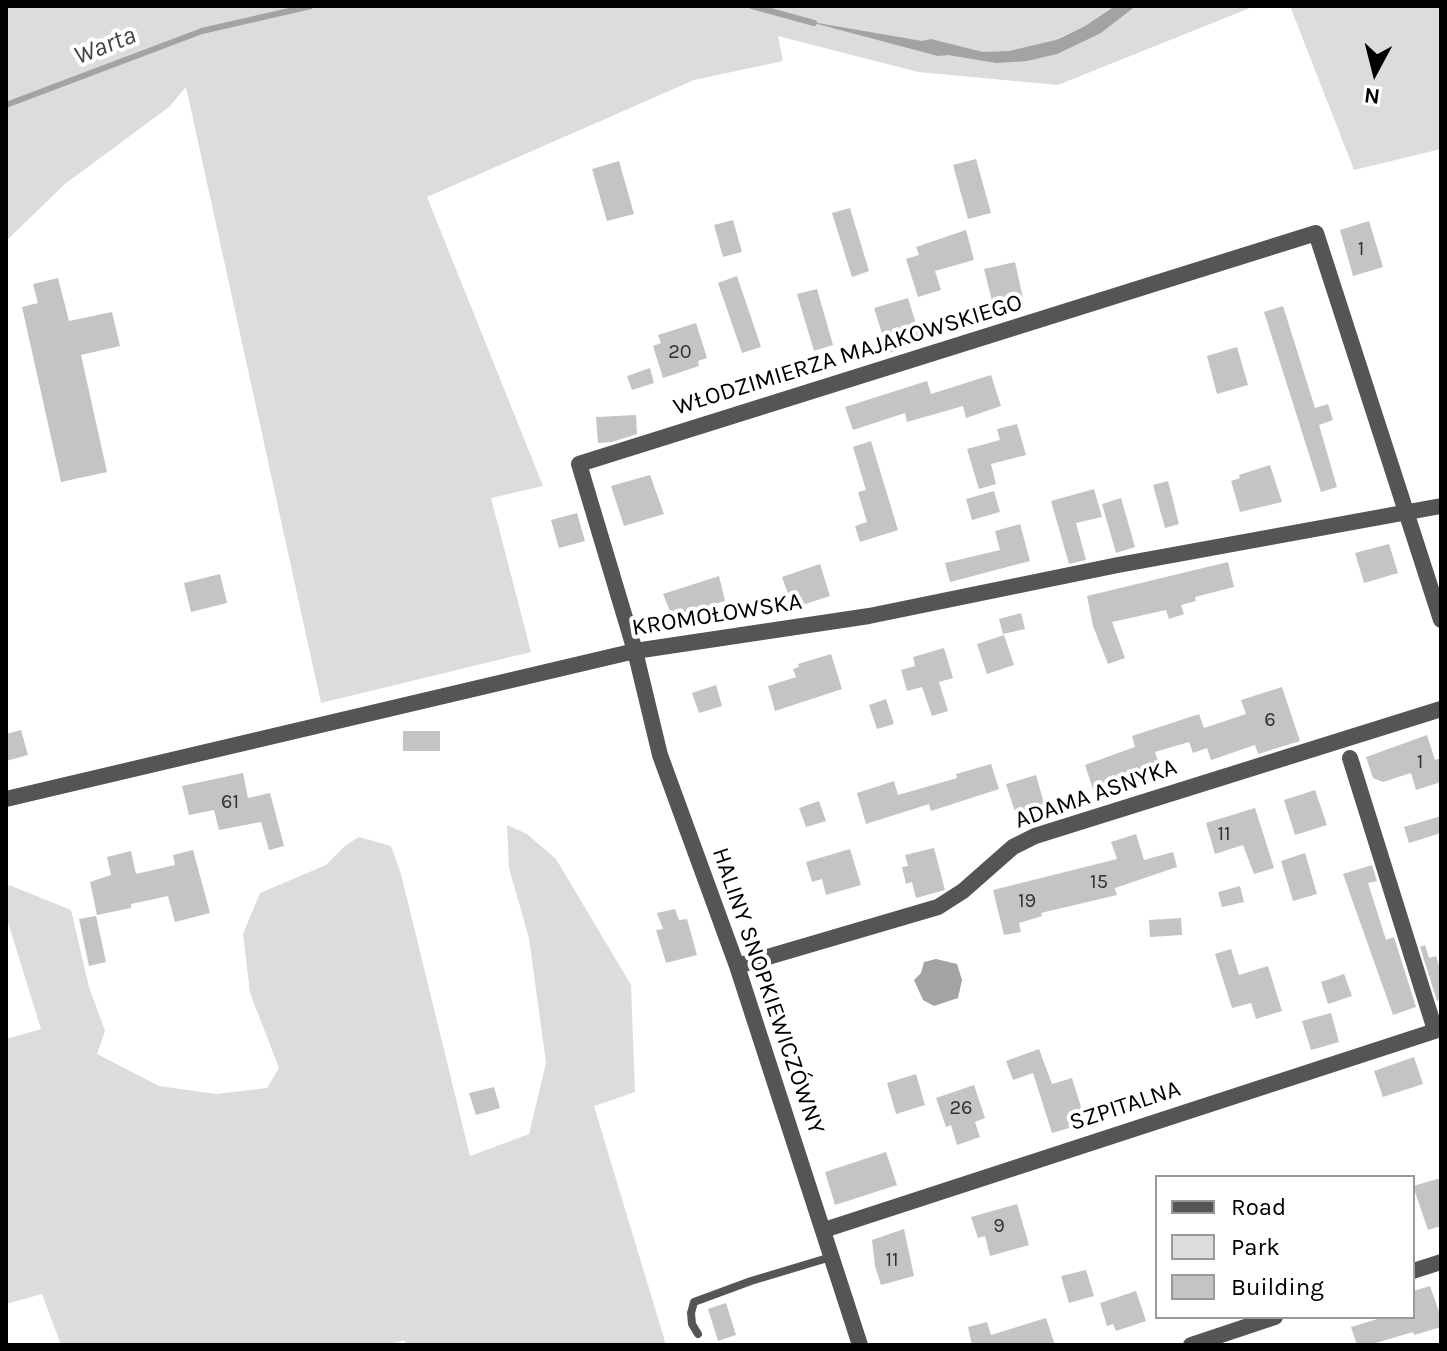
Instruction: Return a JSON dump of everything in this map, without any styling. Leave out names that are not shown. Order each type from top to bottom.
[{"type":"street","name":"WŁODZIMIERZA MAJAKOWSKIEGO","points":[[635,651],[579,464],[1316,233],[1407,514]]},
{"type":"street","name":"KROMOŁOWSKA","points":[[6,799],[635,651],[869,616],[1118,565],[1441,506]]},
{"type":"street","points":[[1407,514],[1441,620]]},
{"type":"street","name":"HALINY SNOPKIEWICZÓWNY","points":[[635,651],[660,755],[737,966],[860,1345]]},
{"type":"street","name":"ADAMA ASNYKA","points":[[737,966],[938,907],[963,891],[1013,847],[1035,836],[1441,709]]},
{"type":"street","points":[[1350,758],[1438,1029]]},
{"type":"street","name":"SZPITALNA","points":[[824,1230],[1438,1029]]},
{"type":"street","points":[[1415,1270],[1441,1262]]},
{"type":"street","points":[[1191,1345],[1269,1319]]},
{"type":"lane","points":[[698,1334],[692,1324],[694,1302],[832,1257]]},
{"type":"green space","points":[[6,6],[1115,6],[1085,26],[1056,39],[1101,33],[1136,6],[1255,6],[1058,85],[918,72],[778,36],[783,61],[694,80],[427,197],[543,486],[491,498],[531,652],[321,703],[186,87],[169,107],[65,184],[6,241]]},
{"type":"green space","points":[[1290,6],[1441,6],[1441,149],[1354,170]]},
{"type":"green space","points":[[507,825],[527,834],[556,859],[631,985],[635,1092],[594,1106],[666,1345],[406,1345],[404,1340],[389,1345],[61,1345],[42,1294],[6,1304],[6,1039],[41,1029],[6,916],[9,885],[71,910],[89,987],[105,1031],[97,1054],[159,1086],[216,1094],[267,1088],[279,1068],[250,993],[243,934],[260,893],[326,865],[359,837],[391,846],[401,874],[470,1156],[529,1134],[546,1063],[529,938],[509,868]]},
{"type":"shaded area","points":[[1115,6],[1136,6],[1101,33],[1057,54],[1027,61],[996,63],[938,56],[806,21],[922,41],[931,39],[983,52],[1009,51],[1056,40]]},
{"type":"shaded area","points":[[936,959],[957,964],[962,980],[958,998],[934,1006],[923,1000],[914,980],[921,973],[924,962]]},
{"type":"building","points":[[976,159],[991,213],[968,219],[953,165]]},
{"type":"building","points":[[619,161],[634,214],[607,221],[592,169]]},
{"type":"building","points":[[850,208],[869,271],[852,277],[832,213]]},
{"type":"building","points":[[733,220],[742,252],[723,257],[714,225]]},
{"type":"building","points":[[1369,221],[1383,267],[1353,276],[1340,230]]},
{"type":"building","points":[[966,230],[974,260],[935,271],[941,290],[918,297],[906,259],[919,255],[916,247]]},
{"type":"building","points":[[1015,262],[1023,298],[993,305],[984,269]]},
{"type":"building","points":[[737,276],[761,347],[742,353],[718,283]]},
{"type":"building","points":[[58,278],[69,321],[112,312],[120,346],[81,355],[107,472],[61,482],[22,307],[38,303],[33,284]]},
{"type":"building","points":[[817,289],[833,345],[814,351],[797,294]]},
{"type":"building","points":[[908,298],[922,343],[888,353],[874,308]]},
{"type":"building","points":[[1283,306],[1315,408],[1328,404],[1333,420],[1319,425],[1337,487],[1321,492],[1264,312]]},
{"type":"building","points":[[696,323],[707,358],[698,361],[699,366],[663,378],[653,346],[661,343],[658,335]]},
{"type":"building","points":[[1237,347],[1248,385],[1217,394],[1207,356]]},
{"type":"building","points":[[650,368],[654,383],[632,390],[627,376]]},
{"type":"building","points":[[991,375],[1001,406],[966,418],[963,406],[907,422],[905,413],[853,430],[845,407],[927,381],[931,394]]},
{"type":"building","points":[[636,415],[637,434],[598,443],[596,417]]},
{"type":"building","points":[[1017,424],[1026,455],[991,464],[996,484],[979,489],[967,449],[1000,440],[997,429]]},
{"type":"building","points":[[871,441],[898,530],[860,542],[855,526],[867,522],[858,492],[866,490],[853,447]]},
{"type":"building","points":[[1270,465],[1282,502],[1240,512],[1231,481],[1240,478],[1239,475]]},
{"type":"building","points":[[650,475],[664,514],[624,526],[611,486]]},
{"type":"building","points":[[1168,481],[1179,524],[1165,528],[1153,485]]},
{"type":"building","points":[[1094,489],[1102,517],[1076,523],[1086,560],[1069,564],[1051,501]]},
{"type":"building","points":[[994,491],[1000,512],[972,520],[966,499]]},
{"type":"building","points":[[1121,498],[1135,547],[1116,553],[1102,504]]},
{"type":"building","points":[[577,513],[585,541],[559,548],[551,520]]},
{"type":"building","points":[[1020,524],[1030,561],[950,582],[945,563],[1000,550],[995,531]]},
{"type":"building","points":[[1389,544],[1398,573],[1364,583],[1355,553]]},
{"type":"building","points":[[1228,562],[1234,587],[1195,597],[1196,601],[1181,605],[1184,614],[1169,619],[1166,610],[1112,622],[1125,658],[1108,664],[1093,626],[1087,596]]},
{"type":"building","points":[[820,564],[830,596],[793,608],[782,577]]},
{"type":"building","points":[[220,574],[227,603],[191,612],[184,583]]},
{"type":"building","points":[[719,576],[725,601],[672,616],[663,594]]},
{"type":"building","points":[[1021,613],[1025,629],[1003,634],[999,619]]},
{"type":"building","points":[[1004,635],[1014,665],[987,674],[977,644]]},
{"type":"building","points":[[944,648],[953,678],[939,682],[948,711],[932,716],[922,687],[907,691],[901,670],[915,666],[913,657]]},
{"type":"building","points":[[831,654],[842,689],[775,711],[768,686],[796,677],[793,669],[799,667],[798,664]]},
{"type":"building","points":[[716,685],[722,706],[699,713],[692,693]]},
{"type":"building","points":[[1282,687],[1300,741],[1258,754],[1255,745],[1211,760],[1207,748],[1193,753],[1189,742],[1155,752],[1163,776],[1096,798],[1085,765],[1135,747],[1132,736],[1199,714],[1204,728],[1246,714],[1241,700]]},
{"type":"building","points":[[886,699],[894,724],[877,729],[869,705]]},
{"type":"building","points":[[21,730],[28,755],[6,761],[6,734]]},
{"type":"building","points":[[403,731],[440,731],[440,751],[403,751]]},
{"type":"building","points":[[1427,735],[1435,760],[1441,758],[1441,782],[1416,790],[1411,773],[1383,782],[1373,778],[1366,757]]},
{"type":"building","points":[[991,764],[999,789],[931,811],[929,804],[866,824],[857,793],[894,781],[898,795],[957,778],[956,774]]},
{"type":"building","points":[[243,773],[248,798],[270,793],[284,846],[269,850],[261,822],[219,830],[214,810],[189,815],[182,786]]},
{"type":"building","points":[[1036,775],[1045,807],[1016,815],[1006,784]]},
{"type":"building","points":[[1315,790],[1327,825],[1295,835],[1284,800]]},
{"type":"building","points":[[819,801],[826,821],[806,827],[799,808]]},
{"type":"building","points":[[1255,808],[1274,868],[1254,874],[1243,845],[1215,854],[1206,823]]},
{"type":"building","points":[[1441,816],[1441,833],[1409,843],[1404,827]]},
{"type":"building","points":[[1136,834],[1144,860],[1173,852],[1177,867],[1115,888],[1117,895],[1041,913],[1042,916],[1019,923],[1021,932],[1004,935],[993,890],[1117,859],[1111,842]]},
{"type":"building","points":[[934,848],[945,890],[916,898],[912,882],[906,884],[902,867],[908,866],[905,855]]},
{"type":"building","points":[[850,849],[861,885],[826,895],[822,879],[812,882],[806,862]]},
{"type":"building","points":[[193,850],[210,913],[175,922],[168,896],[97,915],[90,882],[111,875],[107,857],[131,851],[136,874],[175,865],[173,855]]},
{"type":"building","points":[[1305,853],[1317,894],[1293,901],[1281,861]]},
{"type":"building","points":[[1372,865],[1377,881],[1368,883],[1386,940],[1394,937],[1416,1007],[1393,1015],[1343,874]]},
{"type":"building","points":[[1240,886],[1244,902],[1222,907],[1218,892]]},
{"type":"building","points":[[675,909],[679,920],[687,919],[697,955],[666,963],[656,930],[663,929],[657,913]]},
{"type":"building","points":[[96,916],[106,962],[89,966],[79,919]]},
{"type":"building","points":[[1181,918],[1182,935],[1150,937],[1149,920]]},
{"type":"building","points":[[1425,945],[1429,958],[1436,956],[1441,972],[1441,999],[1437,1001],[1420,947]]},
{"type":"building","points":[[1231,949],[1239,975],[1268,966],[1282,1011],[1256,1019],[1251,1003],[1232,1008],[1215,954]]},
{"type":"building","points":[[1344,974],[1352,996],[1328,1004],[1321,982]]},
{"type":"building","points":[[1331,1013],[1339,1042],[1311,1050],[1302,1021]]},
{"type":"building","points":[[1039,1049],[1052,1084],[1072,1078],[1086,1123],[1052,1133],[1033,1073],[1013,1080],[1006,1061]]},
{"type":"building","points":[[1414,1057],[1423,1084],[1383,1097],[1374,1071]]},
{"type":"building","points":[[916,1074],[925,1105],[896,1114],[887,1083]]},
{"type":"building","points":[[974,1085],[985,1118],[975,1122],[980,1137],[957,1145],[951,1125],[946,1127],[936,1098]]},
{"type":"building","points":[[494,1087],[500,1108],[476,1115],[469,1093]]},
{"type":"building","points":[[886,1152],[897,1185],[835,1205],[825,1172]]},
{"type":"building","points":[[1441,1178],[1441,1226],[1428,1230],[1415,1185]]},
{"type":"building","points":[[1017,1204],[1029,1245],[990,1256],[985,1236],[978,1238],[971,1217]]},
{"type":"building","points":[[904,1229],[914,1276],[881,1285],[872,1240]]},
{"type":"building","points":[[1086,1270],[1094,1296],[1069,1303],[1061,1276]]},
{"type":"building","points":[[1430,1286],[1441,1317],[1441,1327],[1369,1345],[1357,1345],[1351,1327],[1377,1319],[1415,1319],[1415,1290]]},
{"type":"building","points":[[1136,1291],[1146,1321],[1116,1331],[1113,1324],[1107,1326],[1100,1303]]},
{"type":"building","points":[[726,1303],[736,1335],[718,1341],[708,1309]]},
{"type":"building","points":[[1046,1318],[1055,1345],[972,1345],[968,1327],[987,1322],[991,1335]]},
{"type":"waterway","name":"Warta","points":[[6,105],[202,31],[311,6]]},
{"type":"waterway","name":"Warta","points":[[752,6],[814,23]]}]
